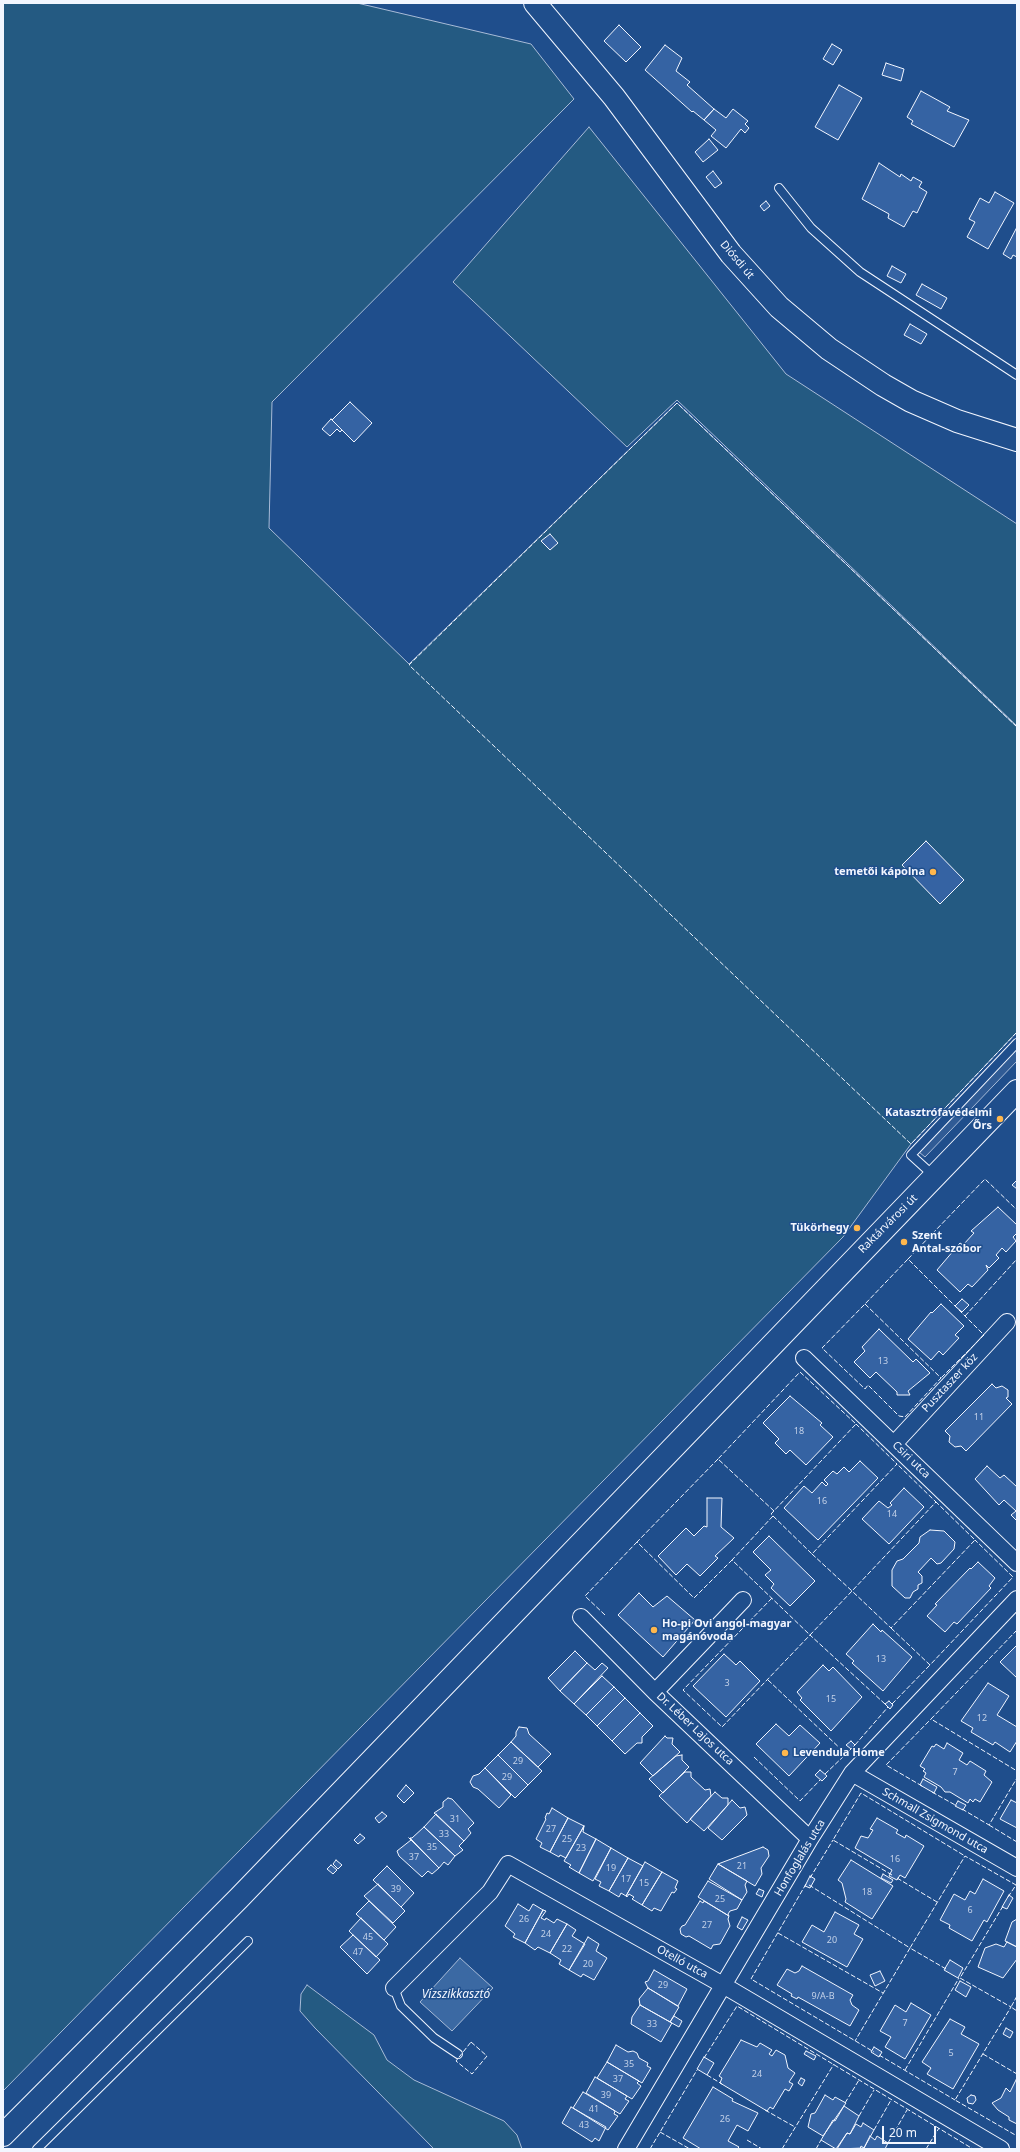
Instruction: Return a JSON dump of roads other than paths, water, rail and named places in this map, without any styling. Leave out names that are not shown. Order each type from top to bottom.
[{"type":"main road","name":"Diósdi út","points":[[532,5],[614,97],[731,254],[785,312],[805,331],[847,362],[911,401],[957,421],[1017,440]]},
{"type":"main road","name":"Raktárvárosi út","points":[[3,2135],[240,1898],[759,1357],[1017,1091]]},
{"type":"street","name":"Pusztaszer köz","points":[[894,1444],[1007,1322]]},
{"type":"street","name":"Csiri utca","points":[[804,1358],[1017,1563]]},
{"type":"street","name":"Honfoglalás utca","points":[[626,2149],[810,1839],[852,1773],[1017,1599]]},
{"type":"street","points":[[655,1692],[743,1600]]},
{"type":"street","name":"Dr. Léber Lajos utca","points":[[581,1617],[655,1692],[810,1839]]},
{"type":"street","name":"Schmall Zsigmond utca","points":[[852,1773],[1017,1868]]},
{"type":"street","name":"Otelló utca","points":[[394,1988],[490,1892],[508,1864],[723,1985],[1001,2149]]},
{"type":"lane","points":[[779,188],[811,228],[860,272],[1017,375]]},
{"type":"lane","points":[[934,1177],[911,1155],[1017,1043]]},
{"type":"lane","points":[[37,2149],[248,1941]]},
{"type":"lane","points":[[394,1988],[401,2006],[434,2038],[458,2054]]},
{"type":"water","name":"Vízszikkasztó","points":[[460,1958],[493,1988],[452,2031],[420,2002]]},
{"type":"place","name":"temetői kápolna","points":[[933,872]]},
{"type":"place","name":"Katasztrófavédelmi Őrs","points":[[1000,1119]]},
{"type":"place","name":"Tükörhegy","points":[[857,1228]]},
{"type":"place","name":"Szent Antal-szobor","points":[[904,1242]]},
{"type":"place","name":"Ho-pi Ovi angol-magyar magánóvoda","points":[[654,1630]]},
{"type":"place","name":"Levendula Home","points":[[785,1753]]}]
